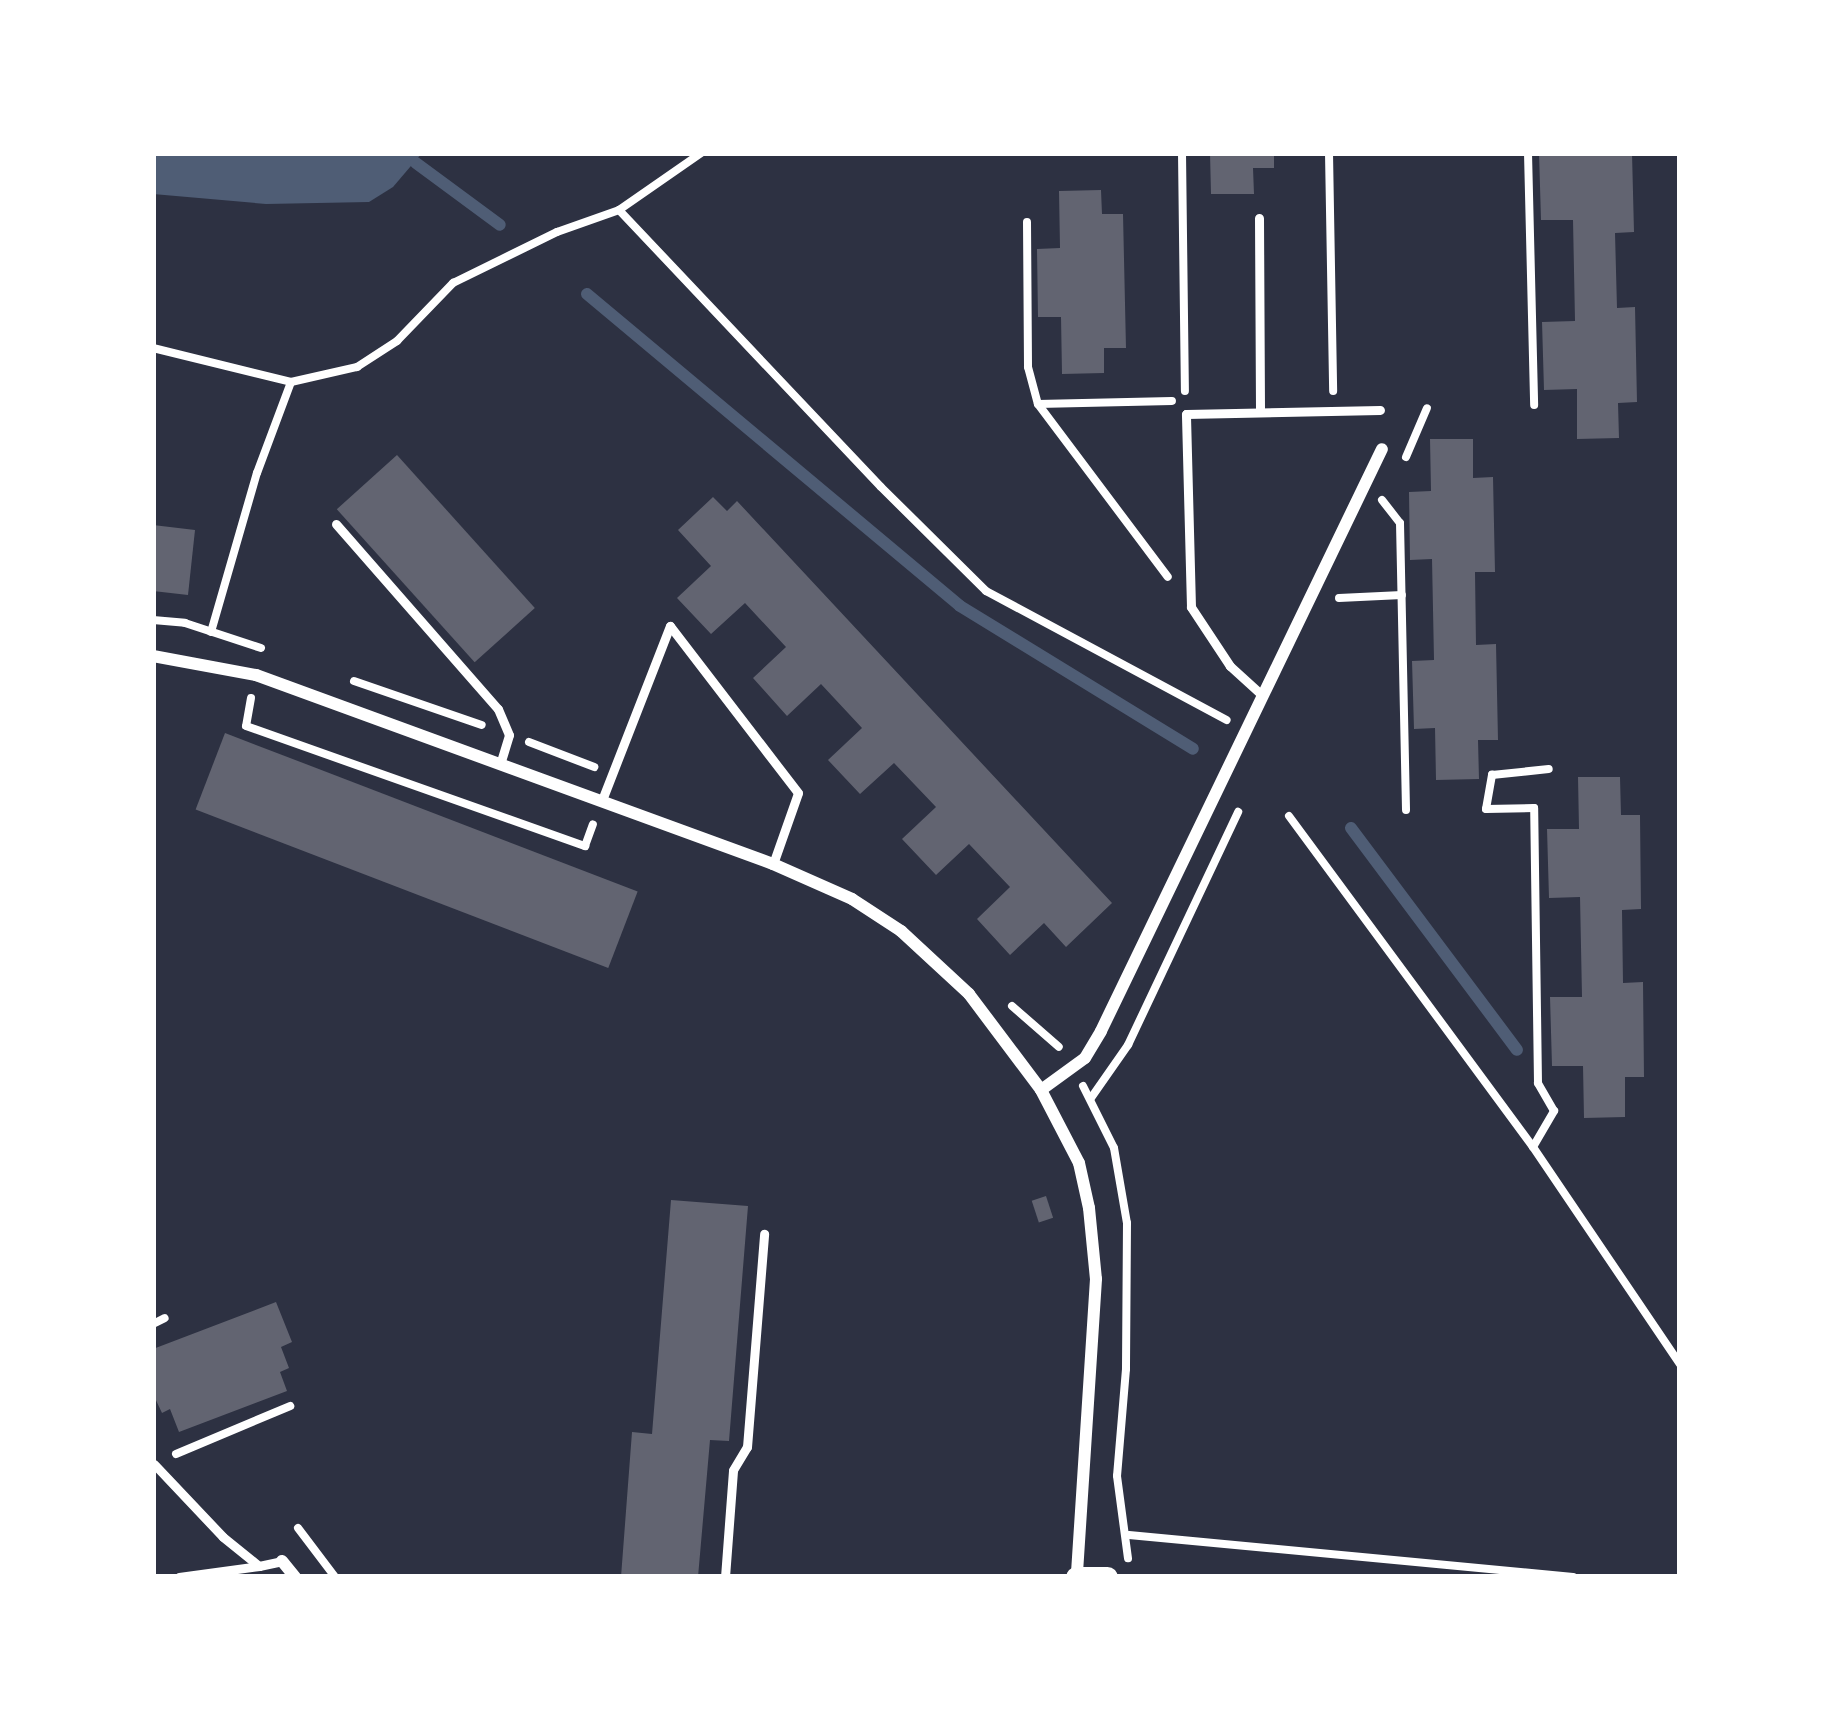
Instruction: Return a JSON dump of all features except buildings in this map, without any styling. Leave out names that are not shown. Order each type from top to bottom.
[{"type":"street","points":[[1041,1090],[1072,1070],[1101,1031],[1382,449]]},
{"type":"street","points":[[153,656],[256,675],[772,864],[852,899],[901,931],[969,994],[1041,1090],[1078,1163],[1096,1279],[1077,1576],[1107,1577]]},
{"type":"street","points":[[282,1561],[295,1577]]},
{"type":"lane","points":[[1258,218],[1260,412]]},
{"type":"lane","points":[[1263,696],[1230,666],[1191,607],[1186,414],[1381,410]]},
{"type":"lane","points":[[336,524],[498,709],[509,735],[500,762]]},
{"type":"lane","points":[[602,800],[670,626],[798,793],[772,864]]},
{"type":"lane","points":[[725,1577],[733,1470],[746,1447],[764,1234]]},
{"type":"lane","points":[[154,1464],[223,1538],[260,1566]]},
{"type":"lane","points":[[179,1577],[282,1561]]},
{"type":"path","points":[[153,348],[291,382],[357,368],[397,341],[453,283],[557,232],[619,210],[701,153]]},
{"type":"path","points":[[1038,404],[1185,401],[1182,153]]},
{"type":"path","points":[[1329,153],[1333,384]]},
{"type":"path","points":[[1528,153],[1534,405]]},
{"type":"path","points":[[619,210],[881,488],[986,591],[1246,730]]},
{"type":"path","points":[[1027,222],[1028,367],[1038,404],[1191,607]]},
{"type":"path","points":[[195,664],[212,631],[257,473],[291,382]]},
{"type":"path","points":[[1364,489],[1386,502],[1400,523],[1406,810]]},
{"type":"path","points":[[1339,598],[1402,595]]},
{"type":"path","points":[[153,620],[212,631],[275,653]]},
{"type":"path","points":[[256,675],[247,725],[585,846],[602,800]]},
{"type":"path","points":[[339,675],[612,774]]},
{"type":"path","points":[[1533,1147],[1554,1111],[1538,1083],[1534,808],[1486,809],[1492,775],[1549,769]]},
{"type":"path","points":[[1289,816],[1533,1147],[1680,1364]]},
{"type":"path","points":[[1004,998],[1055,1041],[1114,1148],[1127,1223],[1126,1369],[1118,1476],[1120,1511],[1129,1535],[1127,1577]]},
{"type":"path","points":[[153,1324],[165,1318]]},
{"type":"path","points":[[154,1464],[290,1406]]},
{"type":"path","points":[[298,1528],[335,1577]]},
{"type":"path","points":[[1129,1535],[1573,1577]]},
{"type":"water","points":[[153,153],[422,153],[393,187],[369,202],[266,204],[153,194]]},
{"type":"waterway","points":[[416,163],[500,225]]},
{"type":"waterway","points":[[587,294],[960,606],[1193,749]]},
{"type":"waterway","points":[[1351,828],[1517,1050]]}]
